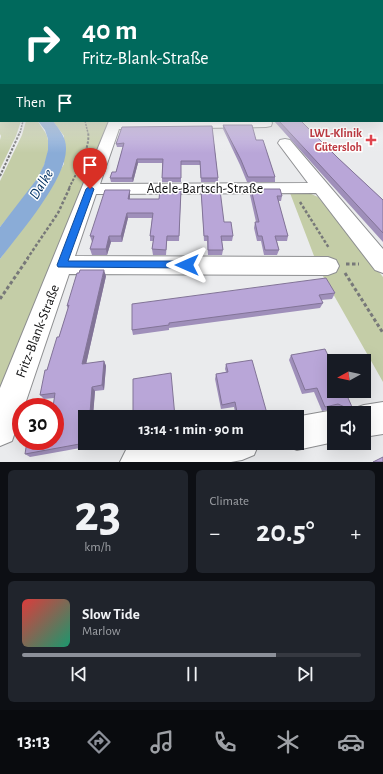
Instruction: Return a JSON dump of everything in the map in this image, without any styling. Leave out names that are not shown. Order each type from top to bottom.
[{"type":"street","points":[[114,123],[266,124],[265,122]]},
{"type":"street","name":"Fritz-Blank-Straße","points":[[0,429],[114,123]]},
{"type":"street","points":[[285,143],[382,264]]},
{"type":"street","name":"Adele-Bartsch-Straße","points":[[90,189],[320,188]]},
{"type":"street","points":[[62,265],[328,266]]},
{"type":"street","points":[[371,420],[383,418]]},
{"type":"street","points":[[304,432],[327,427]]},
{"type":"street","points":[[138,462],[204,450]]},
{"type":"path","points":[[0,176],[24,122]]},
{"type":"path","points":[[0,299],[58,213],[82,160],[89,137],[85,122]]},
{"type":"path","points":[[328,266],[382,264]]},
{"type":"green space","points":[[0,122],[21,122],[16,136],[0,169],[1,136]]},
{"type":"green space","points":[[26,122],[39,122],[48,140],[48,151],[45,163],[39,175],[24,198],[0,227],[0,181],[22,135]]},
{"type":"green space","points":[[54,122],[112,122],[0,389],[0,259],[37,208],[64,164],[64,136]]},
{"type":"green space","points":[[290,193],[309,193],[318,197],[383,277],[383,382],[371,361],[371,354],[367,354],[319,269]]},
{"type":"water","name":"Dalke","points":[[39,122],[54,122],[60,130],[66,144],[64,161],[51,190],[0,259],[0,227],[37,179],[44,165],[48,150],[48,139],[45,130]]},
{"type":"building","points":[[280,122],[302,122],[383,200],[383,233]]},
{"type":"building","points":[[223,125],[252,125],[256,140],[263,140],[275,177],[248,177]]},
{"type":"building","points":[[212,126],[218,178],[201,178],[200,161],[181,161],[181,178],[162,178],[163,159],[137,159],[132,178],[110,178],[112,172],[116,172],[124,143],[116,144],[122,127]]},
{"type":"building","points":[[251,189],[280,189],[282,196],[277,196],[288,236],[275,236],[279,250],[265,250],[262,236],[258,236],[255,222],[259,222]]},
{"type":"building","points":[[105,190],[130,190],[128,199],[159,199],[160,190],[181,190],[179,236],[167,236],[166,250],[152,249],[154,236],[150,236],[153,213],[127,213],[121,236],[109,236],[106,249],[90,249],[94,236],[90,236]]},
{"type":"building","points":[[201,190],[220,190],[224,222],[231,222],[233,236],[221,236],[223,250],[208,250],[208,236],[204,236]]},
{"type":"building","points":[[80,270],[104,270],[82,364],[104,361],[102,385],[92,387],[90,410],[78,410],[78,444],[64,447],[64,398],[54,398],[55,393],[40,395],[45,370],[47,370],[57,337],[59,337],[77,273],[79,273]]},
{"type":"building","points":[[326,278],[335,293],[319,295],[323,303],[169,323],[169,325],[132,330],[132,304]]},
{"type":"building","points":[[325,349],[327,354],[327,398],[348,398],[352,406],[342,406],[338,404],[325,407],[317,388],[305,390],[291,355]]},
{"type":"building","points":[[252,360],[266,410],[237,410],[235,402],[222,405],[216,374],[228,372],[226,364]]},
{"type":"building","points":[[171,373],[174,410],[133,410],[133,379]]},
{"type":"building","points":[[26,450],[47,450],[25,454]]},
{"type":"building","points":[[383,457],[383,462],[373,462]]},
{"type":"place","name":"LWL-Klinik Gütersloh","points":[[371,140]]},
{"type":"route","points":[[90,189],[62,265],[187,265]]}]
